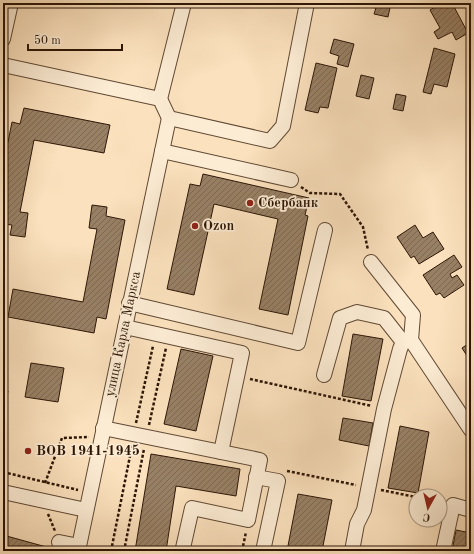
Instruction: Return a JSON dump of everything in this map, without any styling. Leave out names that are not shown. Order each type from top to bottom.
[{"type":"street","points":[[3,39],[11,3]]},
{"type":"street","points":[[184,3],[160,99],[169,118],[270,141],[283,126],[307,3]]},
{"type":"street","points":[[3,65],[160,99]]},
{"type":"street","name":"улица Карла Маркса","points":[[78,548],[169,118]]},
{"type":"street","points":[[162,151],[291,180]]},
{"type":"street","points":[[129,303],[298,343],[325,230]]},
{"type":"street","points":[[352,551],[357,524],[364,510],[384,409],[400,349],[407,341],[413,316],[371,262]]},
{"type":"street","points":[[324,375],[340,318],[357,312],[384,318],[407,341],[471,430]]},
{"type":"street","points":[[124,327],[242,353],[221,452]]},
{"type":"street","points":[[103,428],[260,460],[248,520],[192,508],[183,548]]},
{"type":"street","points":[[256,477],[278,481],[264,551]]},
{"type":"street","points":[[3,492],[86,510]]},
{"type":"street","points":[[443,551],[453,505],[471,510]]},
{"type":"street","points":[[59,542],[78,548]]},
{"type":"path","points":[[291,180],[310,193],[340,194],[363,227],[371,262]]},
{"type":"path","points":[[237,376],[384,409]]},
{"type":"path","points":[[45,483],[62,438],[89,437]]},
{"type":"path","points":[[282,470],[408,495]]},
{"type":"path","points":[[3,472],[78,490]]},
{"type":"path","points":[[47,511],[59,542]]},
{"type":"path","points":[[242,551],[248,520]]},
{"type":"building","points":[[371,3],[391,3],[388,17],[374,14],[376,8],[370,7]]},
{"type":"building","points":[[442,3],[452,3],[468,33],[456,40],[452,32],[438,39],[434,32],[440,28],[430,10]]},
{"type":"building","points":[[334,39],[354,44],[348,67],[337,64],[339,56],[330,53]]},
{"type":"building","points":[[434,48],[455,54],[447,87],[434,84],[431,94],[423,92]]},
{"type":"building","points":[[316,63],[337,68],[328,108],[320,107],[318,113],[305,110]]},
{"type":"building","points":[[361,75],[374,78],[369,99],[356,96]]},
{"type":"building","points":[[396,94],[406,96],[403,111],[393,109]]},
{"type":"building","points":[[24,108],[110,125],[104,153],[34,140],[20,212],[28,213],[25,237],[10,235],[12,225],[3,224],[3,167],[12,122],[20,124]]},
{"type":"building","points":[[203,174],[309,198],[305,215],[308,216],[288,315],[259,309],[278,219],[214,204],[194,295],[167,289],[190,184],[200,186]]},
{"type":"building","points":[[92,205],[107,207],[106,216],[125,220],[106,319],[97,317],[94,333],[8,317],[13,289],[83,302],[97,229],[89,228]]},
{"type":"building","points":[[415,225],[423,238],[433,232],[444,249],[419,264],[414,256],[411,258],[397,237]]},
{"type":"building","points":[[454,255],[462,267],[450,274],[452,278],[457,275],[464,285],[444,298],[440,293],[436,295],[423,275]]},
{"type":"building","points":[[353,334],[383,339],[371,401],[342,396]]},
{"type":"building","points":[[471,342],[471,362],[462,348]]},
{"type":"building","points":[[181,349],[213,356],[196,431],[164,424]]},
{"type":"building","points":[[31,363],[64,368],[58,402],[25,397]]},
{"type":"building","points":[[3,390],[8,391],[3,413]]},
{"type":"building","points":[[343,418],[373,423],[369,446],[339,440]]},
{"type":"building","points":[[400,426],[429,432],[419,488],[408,488],[408,491],[388,488]]},
{"type":"building","points":[[151,454],[240,469],[236,496],[176,486],[166,551],[135,551]]},
{"type":"building","points":[[298,494],[332,500],[322,551],[287,551]]},
{"type":"building","points":[[456,530],[471,533],[471,551],[452,551]]},
{"type":"building","points":[[3,535],[50,548],[50,551],[3,551]]},
{"type":"place","name":"Сбербанк","points":[[250,203]]},
{"type":"place","name":"Ozon","points":[[195,226]]},
{"type":"place","name":"ВОВ 1941-1945","points":[[28,451]]}]
